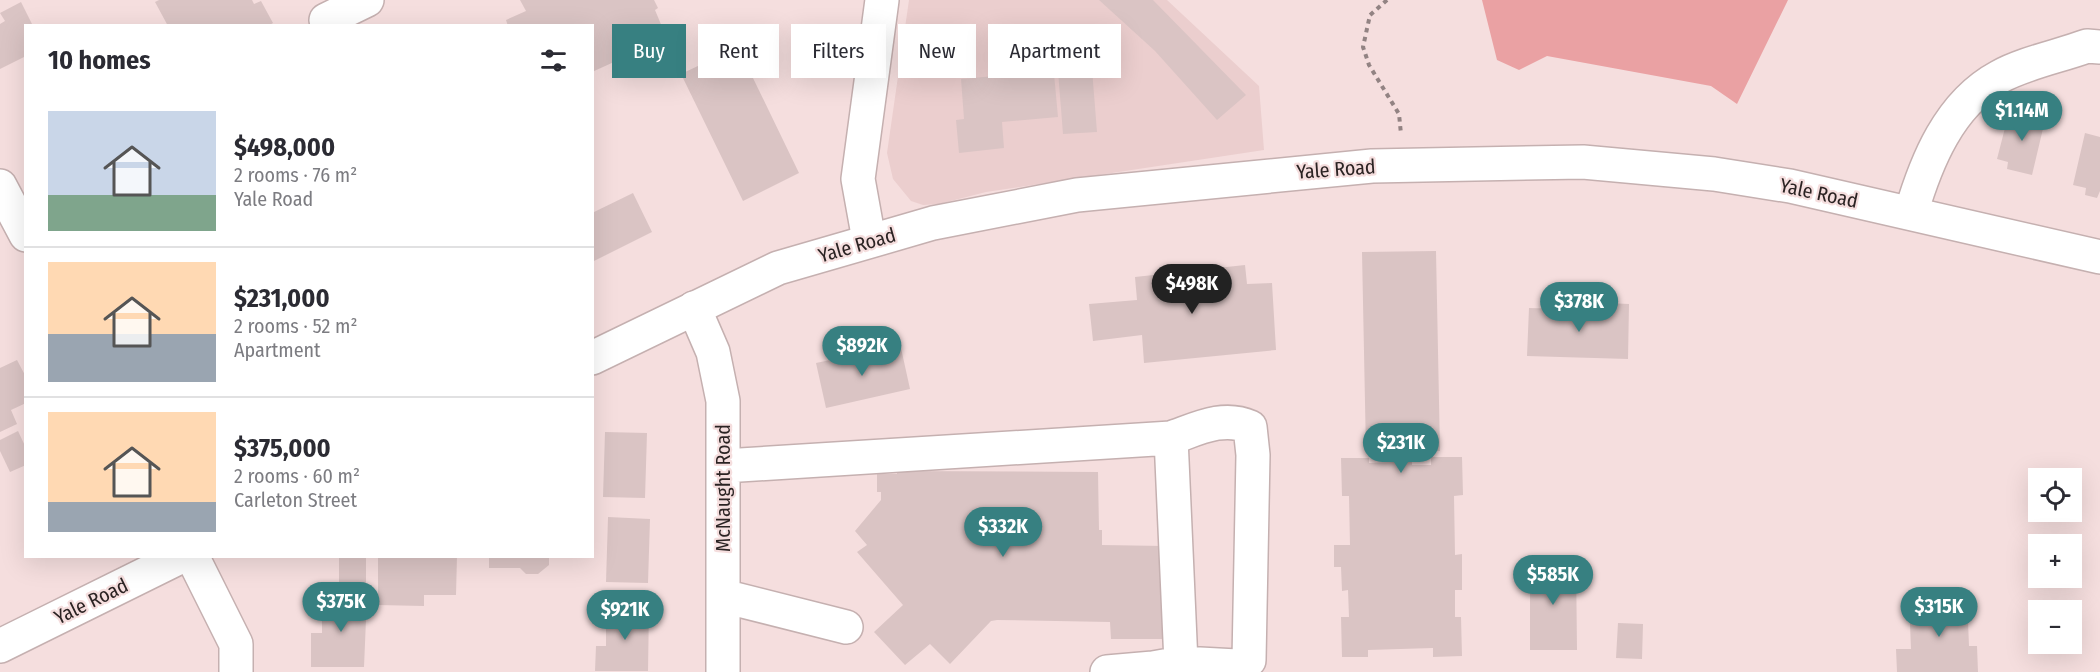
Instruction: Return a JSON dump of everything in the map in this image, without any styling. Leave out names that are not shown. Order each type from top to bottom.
[{"type":"main road","points":[[326,20],[367,0]]},
{"type":"main road","points":[[869,240],[858,179],[882,0]]},
{"type":"main road","points":[[1911,213],[1923,173],[1942,134],[1961,109],[1978,92],[1999,76],[2087,46],[2100,47]]},
{"type":"main road","name":"Yale Road","points":[[594,357],[778,268],[869,240],[1007,207],[1077,195],[1289,172],[1518,161],[1647,166],[1790,186],[2100,257]]},
{"type":"main road","points":[[0,186],[24,231]]},
{"type":"main road","name":"McNaught Road","points":[[694,308],[713,352],[723,400],[723,672]]},
{"type":"main road","points":[[724,466],[1171,438],[1214,423],[1239,422],[1250,427],[1253,455],[1249,660],[1237,666],[1181,663],[1115,672]]},
{"type":"main road","points":[[1171,438],[1181,663]]},
{"type":"main road","name":"Yale Road","points":[[0,646],[178,558]]},
{"type":"main road","points":[[193,558],[236,644],[236,672]]},
{"type":"main road","points":[[723,596],[846,627]]},
{"type":"path","points":[[1387,0],[1370,15],[1363,47],[1369,65],[1399,114],[1404,165]]},
{"type":"shaded area","points":[[909,0],[1167,0],[1259,86],[1264,150],[986,192],[939,204],[923,205],[911,201],[893,179],[887,153],[898,76],[976,78],[976,24],[906,24]]},
{"type":"shaded area","points":[[1482,0],[1788,0],[1737,104],[1711,86],[1547,56],[1519,70],[1497,60]]},
{"type":"building","points":[[159,0],[252,0],[254,4],[261,1],[273,23],[167,24],[155,2]]},
{"type":"building","points":[[520,0],[654,0],[661,24],[612,24],[612,63],[594,71],[594,24],[507,24],[506,20],[526,11]]},
{"type":"building","points":[[1099,0],[1153,0],[1246,95],[1217,120],[1155,51]]},
{"type":"building","points":[[21,2],[32,24],[24,24],[24,57],[0,69],[0,24],[5,21],[0,13]]},
{"type":"building","points":[[698,66],[698,78],[753,78],[799,173],[743,201],[683,78],[686,78],[686,72]]},
{"type":"building","points":[[1054,78],[1058,117],[1002,122],[1004,148],[959,153],[956,120],[964,119],[961,79]]},
{"type":"building","points":[[1059,78],[1093,78],[1097,132],[1063,134]]},
{"type":"building","points":[[2019,109],[2046,116],[2032,175],[2007,169],[2008,162],[1997,159],[2006,124],[2014,126]]},
{"type":"building","points":[[2085,133],[2100,137],[2100,191],[2097,198],[2085,195],[2086,188],[2073,185]]},
{"type":"building","points":[[633,193],[652,232],[594,261],[594,212]]},
{"type":"building","points":[[1436,251],[1440,451],[1412,452],[1412,465],[1431,465],[1431,457],[1462,457],[1463,495],[1454,496],[1455,555],[1462,554],[1462,590],[1455,590],[1455,617],[1461,617],[1462,656],[1433,657],[1433,648],[1368,650],[1368,657],[1342,657],[1341,617],[1349,617],[1348,590],[1342,591],[1341,567],[1334,567],[1334,545],[1350,545],[1349,496],[1342,496],[1341,458],[1369,458],[1369,463],[1392,462],[1392,452],[1366,452],[1362,252]]},
{"type":"building","points":[[1245,265],[1247,284],[1272,283],[1276,350],[1144,363],[1142,335],[1093,341],[1089,304],[1137,300],[1135,277]]},
{"type":"building","points":[[1607,303],[1629,304],[1628,359],[1527,356],[1529,308],[1607,310]]},
{"type":"building","points":[[901,348],[910,389],[826,408],[816,363],[849,356],[850,360]]},
{"type":"building","points":[[17,360],[24,373],[24,404],[11,410],[17,424],[0,432],[0,368]]},
{"type":"building","points":[[18,431],[24,444],[24,466],[10,472],[0,451],[0,440]]},
{"type":"building","points":[[605,432],[647,433],[645,498],[603,497]]},
{"type":"building","points":[[897,471],[1098,472],[1099,530],[1102,530],[1102,545],[1164,546],[1163,639],[1111,639],[1110,622],[997,620],[991,621],[950,664],[930,644],[905,665],[874,632],[903,605],[857,552],[867,545],[855,531],[881,500],[881,492],[877,492],[877,474],[897,474]]},
{"type":"building","points":[[608,517],[650,519],[648,583],[606,582]]},
{"type":"building","points":[[339,558],[366,558],[366,592],[339,590]]},
{"type":"building","points":[[378,558],[457,558],[456,595],[424,595],[424,606],[378,605]]},
{"type":"building","points":[[489,558],[549,558],[549,565],[538,574],[526,574],[520,568],[489,568]]},
{"type":"building","points":[[1530,561],[1576,561],[1577,650],[1530,650]]},
{"type":"building","points":[[322,595],[367,596],[364,667],[311,667],[311,633],[322,633]]},
{"type":"building","points":[[1967,597],[1969,646],[1977,646],[1978,672],[1897,672],[1896,649],[1911,649],[1909,599]]},
{"type":"building","points":[[606,608],[649,608],[648,671],[595,671],[596,646],[606,646]]},
{"type":"building","points":[[1618,623],[1643,624],[1642,659],[1616,658]]}]
